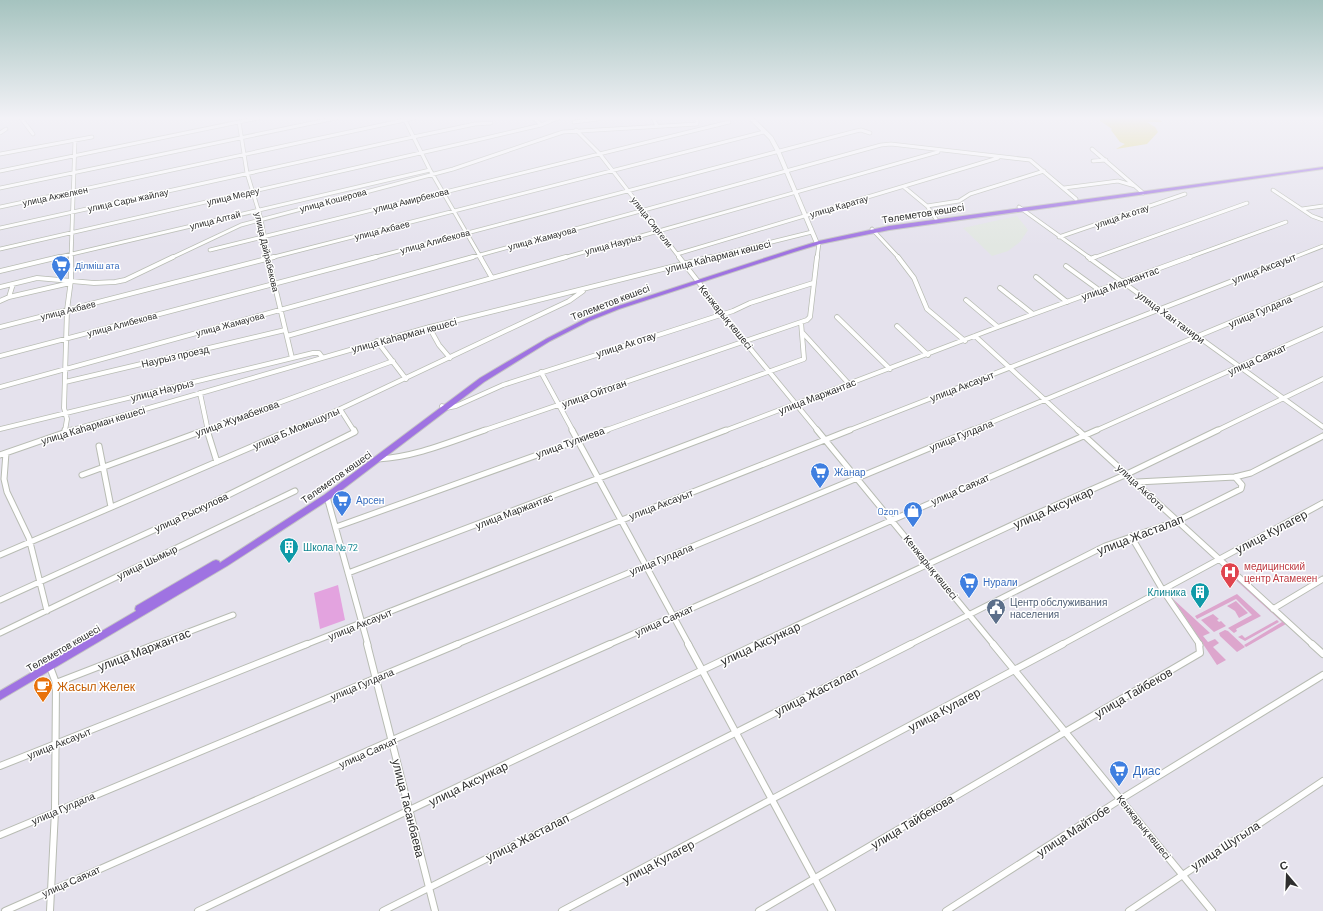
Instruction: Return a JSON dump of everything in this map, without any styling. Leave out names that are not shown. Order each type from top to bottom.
[{"type":"main road","name":"Төлеметов көшесі","points":[[0,691],[222,560],[326,493],[493,372],[570,328],[622,306],[696,280],[818,242],[873,230],[936,218],[1020,208],[1140,189],[1323,166]]},
{"type":"main road","name":"Төлеметов көшесі","points":[[873,230],[1140,189]]},
{"type":"main road","name":"Төлеметов көшесі","points":[[0,696],[191,585],[327,497],[444,407]]},
{"type":"street","points":[[0,171],[51,161]]},
{"type":"street","points":[[65,432],[67,419],[65,413],[65,369],[67,310],[71,282],[73,232],[73,161]]},
{"type":"street","points":[[0,188],[136,161]]},
{"type":"street","name":"улица Акжелкен","points":[[0,207],[218,161]]},
{"type":"street","name":"улица Дайрабекова","points":[[245,161],[247,173],[261,219],[268,259],[292,358]]},
{"type":"street","name":"улица Сары жайлау","points":[[0,228],[305,161]]},
{"type":"street","name":"улица Медеу","points":[[0,249],[388,161]]},
{"type":"street","points":[[426,161],[492,278]]},
{"type":"street","name":"улица Кошерова","points":[[0,287],[41,278],[103,284],[125,280],[229,230],[261,219],[433,174],[474,161]]},
{"type":"street","name":"улица Амирбекова","points":[[210,250],[569,161]]},
{"type":"street","name":"улица Сиргели","points":[[605,161],[696,280]]},
{"type":"street","name":"улица Акбаев","points":[[0,327],[654,161]]},
{"type":"street","name":"улица Алибекова","points":[[0,356],[741,161]]},
{"type":"street","points":[[782,161],[812,232],[818,242],[813,283]]},
{"type":"street","name":"улица Жамауова","points":[[0,387],[827,161]]},
{"type":"street","name":"улица Наурыз","points":[[287,336],[907,161]]},
{"type":"street","name":"улица Каратау","points":[[677,254],[990,161]]},
{"type":"street","name":"улица Жамауова","points":[[1031,161],[1076,199]]},
{"type":"street","points":[[1093,161],[1099,161]]},
{"type":"street","points":[[1107,161],[1140,189]]},
{"type":"street","name":"улица Алтай","points":[[0,271],[430,170]]},
{"type":"street","points":[[927,206],[959,201],[970,194],[1044,171]]},
{"type":"street","points":[[1064,188],[1118,181],[1140,189]]},
{"type":"street","points":[[904,187],[927,206],[936,218]]},
{"type":"street","points":[[1273,190],[1302,209],[1323,220]]},
{"type":"street","name":"улица Ак отау","points":[[1059,237],[1185,194]]},
{"type":"street","points":[[1090,259],[1247,203]]},
{"type":"street","points":[[1302,209],[1323,206]]},
{"type":"street","name":"улица Хан танири","points":[[1020,208],[1323,427]]},
{"type":"street","name":"улица Маржантас","points":[[348,573],[796,404],[928,356],[998,327],[1286,222]]},
{"type":"street","points":[[873,230],[895,253],[914,278],[927,309],[965,341]]},
{"type":"street","name":"улица Каһарман көшесі","points":[[0,455],[65,432],[377,341],[586,290],[812,232]]},
{"type":"street","name":"улица Аксауыт","points":[[0,766],[1159,308],[1323,246]]},
{"type":"street","points":[[1066,266],[1099,290]]},
{"type":"street","points":[[1036,277],[1067,302]]},
{"type":"street","name":"Кенжарық көшесі","points":[[696,280],[744,341],[770,370],[796,404],[1016,670],[1212,911]]},
{"type":"street","points":[[0,301],[9,297],[71,282]]},
{"type":"street","name":"улица Ак отау","points":[[444,407],[468,402],[503,385],[733,311],[750,303],[813,283]]},
{"type":"street","name":"улица Ойтоган","points":[[378,459],[399,458],[414,454],[807,320],[810,317],[813,283]]},
{"type":"street","points":[[9,297],[12,284]]},
{"type":"street","name":"улица Гулдала","points":[[0,835],[1323,284]]},
{"type":"street","points":[[1000,288],[1033,314]]},
{"type":"street","name":"улица Б.Момышулы","points":[[0,555],[340,409],[569,301],[586,290]]},
{"type":"street","points":[[966,300],[998,327]]},
{"type":"street","points":[[837,317],[890,369]]},
{"type":"street","points":[[801,322],[802,332],[850,384]]},
{"type":"street","points":[[897,326],[928,356]]},
{"type":"street","points":[[430,327],[439,345],[450,358]]},
{"type":"street","name":"улица Саяхат","points":[[5,911],[891,519],[1240,367],[1323,329]]},
{"type":"street","name":"Наурыз проезд","points":[[65,382],[285,330]]},
{"type":"street","name":"улица Тулкиева","points":[[336,527],[577,439],[804,359],[802,332]]},
{"type":"street","name":"улица Акбота","points":[[975,336],[1137,482],[1218,559],[1323,654]]},
{"type":"street","points":[[377,341],[406,379]]},
{"type":"street","name":"улица Наурыз","points":[[0,429],[292,358],[319,353],[322,357]]},
{"type":"street","name":"улица Жумабекова","points":[[82,474],[393,361]]},
{"type":"street","points":[[541,372],[832,911]]},
{"type":"street","name":"улица Аксункар","points":[[198,911],[702,670],[1127,474],[1323,379]]},
{"type":"street","points":[[200,393],[206,429],[217,462]]},
{"type":"street","name":"улица Рыскулова","points":[[0,600],[200,509],[355,432],[340,409]]},
{"type":"street","points":[[1137,482],[1235,477],[1251,473],[1323,436]]},
{"type":"street","points":[[99,446],[111,507]]},
{"type":"street","points":[[6,453],[4,479],[7,492],[23,524],[47,611]]},
{"type":"street","name":"улица Жасталап","points":[[383,911],[1105,546],[1177,521],[1241,489],[1242,485],[1235,477]]},
{"type":"street","name":"улица Шымыр","points":[[0,634],[295,491]]},
{"type":"street","name":"улица Тасанбаева","points":[[327,497],[362,623],[435,911]]},
{"type":"street","name":"улица Кулагер","points":[[562,911],[1016,670],[1162,589],[1323,503]]},
{"type":"street","points":[[1131,536],[1162,589]]},
{"type":"street","points":[[1273,609],[1323,580]]},
{"type":"street","name":"улица Тайбеков","points":[[1065,731],[1200,653],[1200,646],[1162,589]]},
{"type":"street","name":"улица Маржантас","points":[[56,683],[233,615]]},
{"type":"street","points":[[50,667],[56,683],[55,811],[50,911]]},
{"type":"street","name":"улица Майтобе","points":[[946,911],[1121,799],[1323,675]]},
{"type":"street","name":"улица Тайбекова","points":[[759,911],[1065,731]]},
{"type":"street","name":"улица Шугыла","points":[[1129,911],[1323,780]]},
{"type":"shaded area","points":[[1017,216],[1028,230],[1020,242],[1008,251],[992,256],[963,228]]},
{"type":"shaded area","points":[[1230,572],[1286,624],[1246,647],[1244,645],[1282,622],[1228,573]]},
{"type":"shaded area","points":[[338,585],[345,620],[320,629],[314,593]]},
{"type":"shaded area","points":[[1237,594],[1261,616],[1236,629],[1237,631],[1234,633],[1228,628],[1252,615],[1236,599],[1197,619],[1195,616]]},
{"type":"shaded area","points":[[1173,599],[1210,633],[1203,636],[1208,642],[1215,639],[1219,643],[1213,647],[1226,660],[1217,665]]},
{"type":"shaded area","points":[[1236,601],[1248,613],[1239,618],[1235,611],[1227,606]]},
{"type":"shaded area","points":[[1213,614],[1219,619],[1217,620],[1219,622],[1221,621],[1226,626],[1214,632],[1201,620]]},
{"type":"shaded area","points":[[1277,620],[1279,622],[1245,641],[1238,637],[1242,635],[1245,638]]},
{"type":"shaded area","points":[[1225,630],[1245,647],[1237,652],[1220,636],[1219,633]]},
{"type":"place","name":"Ділміш ата","points":[[61,282]]},
{"type":"place","name":"Жанар","points":[[820,489]]},
{"type":"place","name":"Арсен","points":[[342,517]]},
{"type":"place","name":"Ozon","points":[[913,528]]},
{"type":"place","name":"Школа № 72","points":[[289,564]]},
{"type":"place","name":"медицинский центр Атамекен","points":[[1230,589]]},
{"type":"place","name":"Нурали","points":[[969,599]]},
{"type":"place","name":"Клиника","points":[[1200,609]]},
{"type":"place","name":"Центр обслуживания населения","points":[[996,625]]},
{"type":"place","name":"Жасыл Желек","points":[[43,703]]},
{"type":"place","name":"Диас","points":[[1119,787]]}]
